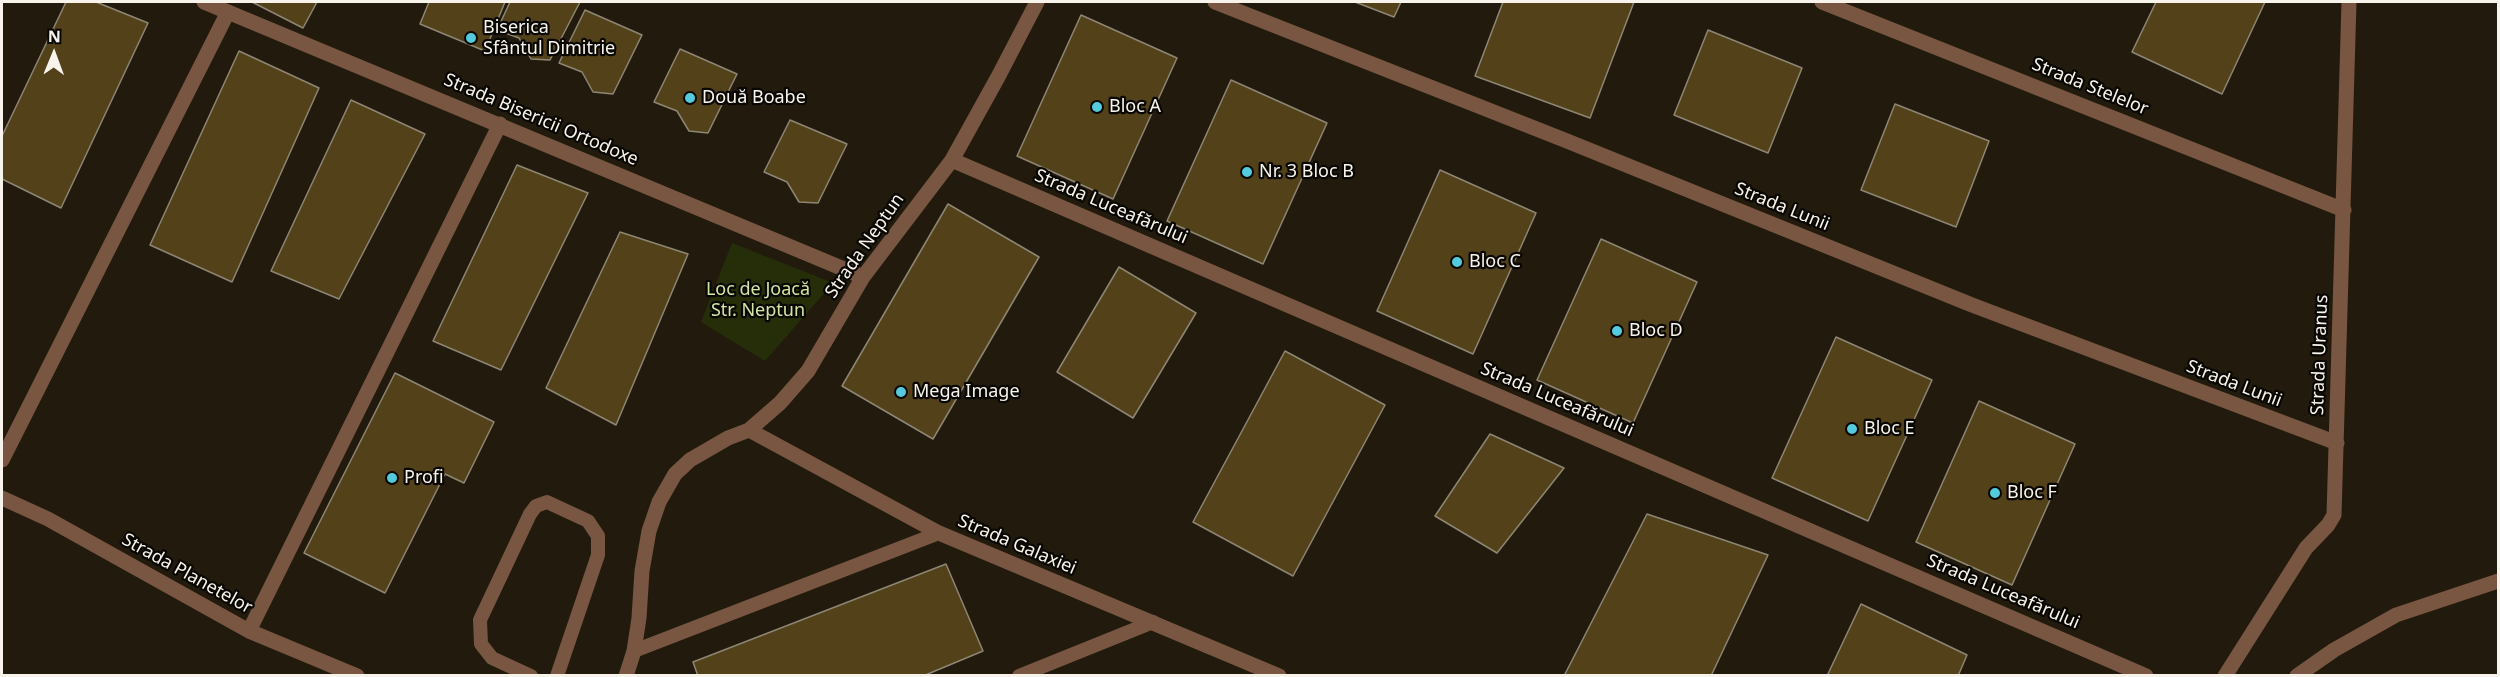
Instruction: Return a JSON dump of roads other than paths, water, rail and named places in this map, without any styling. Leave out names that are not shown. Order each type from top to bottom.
[{"type":"street","name":"Strada Bisericii Ortodoxe","points":[[204,2],[863,277]]},
{"type":"street","name":"Strada Neptun","points":[[626,675],[634,651],[642,571],[649,531],[659,502],[675,474],[690,460],[728,438],[749,430],[780,403],[808,371],[863,277],[952,160],[1037,2]]},
{"type":"street","name":"Strada Lunii","points":[[1215,2],[1972,305],[2337,442]]},
{"type":"street","name":"Strada Stelelor","points":[[1822,2],[2344,210]]},
{"type":"street","name":"Strada Uranus","points":[[2225,675],[2306,548],[2328,525],[2334,515],[2349,2]]},
{"type":"street","points":[[2,460],[228,12]]},
{"type":"street","points":[[249,631],[500,124]]},
{"type":"street","name":"Strada Luceafărului","points":[[952,160],[2146,675]]},
{"type":"street","name":"Strada Galaxiei","points":[[749,430],[939,533],[1279,675]]},
{"type":"street","name":"Strada Planetelor","points":[[2,498],[48,519],[249,631],[357,675]]},
{"type":"street","points":[[2297,675],[2334,650],[2396,615],[2499,580]]},
{"type":"lane","points":[[531,675],[492,658],[481,644],[480,620],[530,514],[536,506],[547,502],[588,521],[597,536],[598,545],[598,555],[557,675]]},
{"type":"lane","points":[[634,651],[939,533]]},
{"type":"lane","points":[[1019,675],[1153,622]]},
{"type":"place","name":"Biserica Sfântul Dimitrie","points":[[471,38]]},
{"type":"place","name":"Două Boabe","points":[[690,98]]},
{"type":"place","name":"Bloc A","points":[[1097,107]]},
{"type":"place","name":"Nr. 3 Bloc B","points":[[1247,172]]},
{"type":"place","name":"Bloc C","points":[[1457,262]]},
{"type":"place","name":"Bloc D","points":[[1617,331]]},
{"type":"place","name":"Mega Image","points":[[901,392]]},
{"type":"place","name":"Bloc E","points":[[1852,429]]},
{"type":"place","name":"Profi","points":[[392,478]]},
{"type":"place","name":"Bloc F","points":[[1995,493]]},
{"type":"park label","name":"Loc de Joacă Str. Neptun","points":[[758,300]]}]
